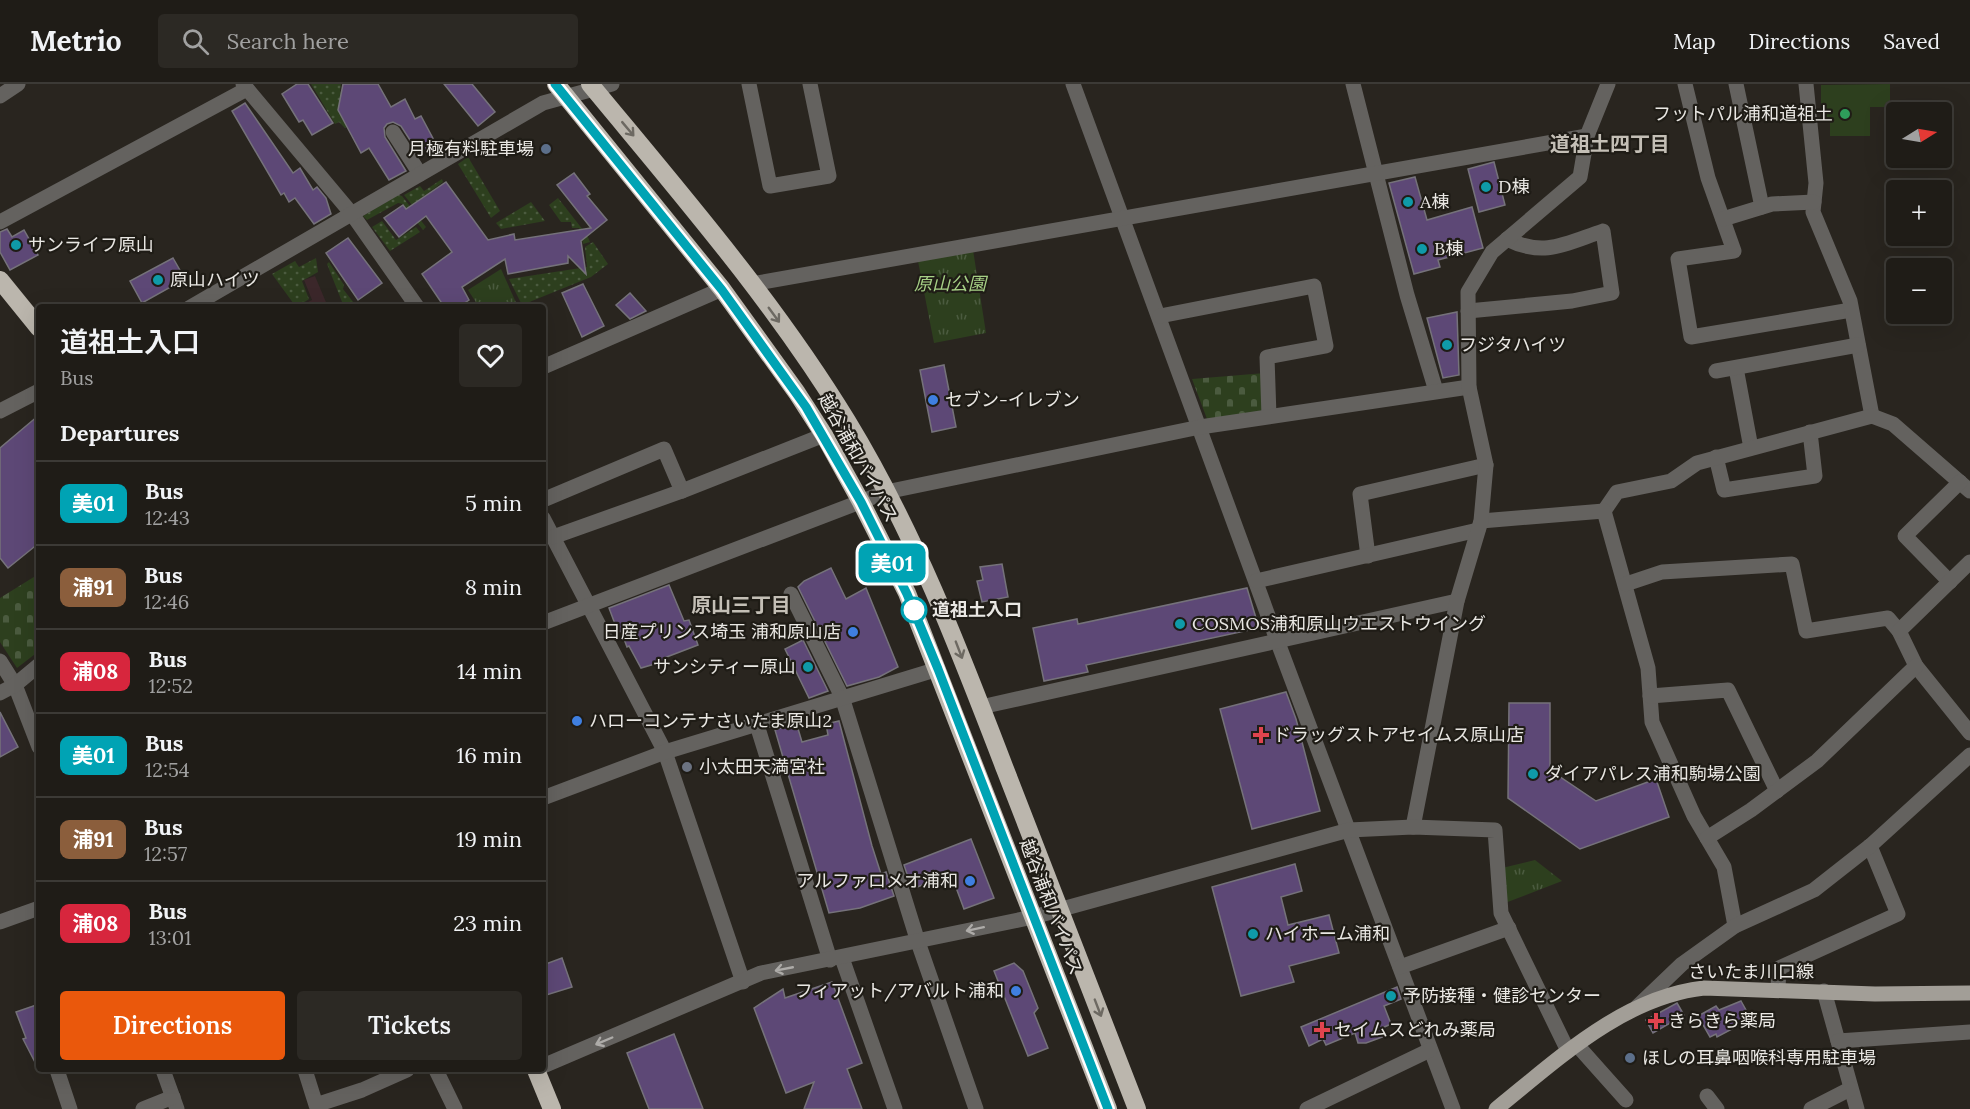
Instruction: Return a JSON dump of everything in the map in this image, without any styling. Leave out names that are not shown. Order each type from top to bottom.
[{"type":"highway","name":"越谷浦和バイパス","points":[[591,86],[681,191],[810,363],[848,422],[886,492],[934,588],[1137,1109]]},
{"type":"highway","name":"越谷浦和バイパス","points":[[560,90],[722,290],[824,435],[861,502],[907,594],[938,669],[1108,1109]]},
{"type":"highway","points":[[1,283],[36,324]]},
{"type":"highway","points":[[537,1072],[552,1109]]},
{"type":"main road","name":"さいたま川口線","points":[[1496,1109],[1572,1048],[1637,1007],[1685,990],[1970,993]]},
{"type":"street","points":[[0,96],[18,84]]},
{"type":"street","points":[[196,304],[543,103],[560,90],[612,84]]},
{"type":"street","points":[[749,84],[770,186],[829,176],[810,84]]},
{"type":"street","points":[[1073,84],[1277,640],[1453,1109]]},
{"type":"street","points":[[1353,84],[1378,174],[1407,295],[1436,391]]},
{"type":"street","points":[[1413,827],[1457,601],[1479,526],[1486,465],[1469,387],[1468,292],[1492,252],[1580,177],[1587,136],[1608,84]]},
{"type":"street","points":[[1685,84],[1708,178],[1734,250],[1677,259],[1691,337],[1851,310]]},
{"type":"street","points":[[1736,84],[1762,207]]},
{"type":"street","points":[[1806,84],[1816,183],[1813,212],[1851,310],[1872,416]]},
{"type":"street","points":[[0,222],[245,86],[352,214],[415,304]]},
{"type":"street","points":[[393,132],[420,174]]},
{"type":"street","points":[[752,284],[1587,136]]},
{"type":"street","points":[[1723,219],[1762,207],[1814,202]]},
{"type":"street","points":[[1468,311],[1572,301],[1612,293],[1603,231],[1554,247],[1526,249],[1507,239]]},
{"type":"street","points":[[1160,316],[1314,286],[1326,346],[1267,357],[1269,416]]},
{"type":"street","points":[[546,366],[722,290]]},
{"type":"street","points":[[1716,371],[1858,345]]},
{"type":"street","points":[[1736,368],[1751,448]]},
{"type":"street","points":[[546,622],[886,492],[1200,427],[1469,387]]},
{"type":"street","points":[[0,411],[36,393]]},
{"type":"street","points":[[1256,581],[1368,556],[1479,526],[1604,511],[1617,492],[1671,481],[1697,463],[1872,416],[1893,424],[1965,487],[1905,536],[1950,582]]},
{"type":"street","points":[[1716,457],[1724,490],[1815,476],[1810,432]]},
{"type":"street","points":[[553,537],[682,491],[824,435]]},
{"type":"street","points":[[546,499],[664,449],[682,491]]},
{"type":"street","points":[[1368,556],[1360,494],[1486,465]]},
{"type":"street","points":[[1604,511],[1648,668],[1652,722],[1707,838],[1724,867],[1735,926]]},
{"type":"street","points":[[546,524],[665,752],[743,982]]},
{"type":"street","points":[[1899,631],[1970,562]]},
{"type":"street","points":[[1626,585],[1662,572],[1792,564],[1806,631],[1888,618],[1899,631],[1916,666],[1970,733]]},
{"type":"street","points":[[791,594],[842,697],[918,942],[976,1109]]},
{"type":"street","points":[[981,707],[1457,601]]},
{"type":"street","points":[[0,661],[15,685],[36,739]]},
{"type":"street","points":[[1707,838],[1817,761],[1916,666]]},
{"type":"street","points":[[0,693],[15,685],[36,668]]},
{"type":"street","points":[[546,797],[665,752],[938,669]]},
{"type":"street","points":[[1650,696],[1728,690],[1777,791]]},
{"type":"street","points":[[757,725],[836,959],[895,1109]]},
{"type":"street","points":[[1637,1007],[1682,964],[1735,926],[1815,890],[1870,846],[1970,755]]},
{"type":"street","points":[[546,1065],[761,973],[1033,917],[1349,830],[1413,827],[1495,830],[1501,913],[1572,1048],[1626,1100]]},
{"type":"street","points":[[1778,990],[1779,968],[1898,914],[1870,846]]},
{"type":"street","points":[[0,922],[36,909]]},
{"type":"street","points":[[1400,967],[1509,928]]},
{"type":"street","points":[[1824,991],[1857,1109]]},
{"type":"street","points":[[1838,1041],[1970,1032]]},
{"type":"street","points":[[1307,1109],[1430,1050]]},
{"type":"street","points":[[58,1072],[70,1109]]},
{"type":"street","points":[[143,1109],[175,1103],[164,1072]]},
{"type":"street","points":[[306,1072],[316,1104],[362,1090],[402,1072]]},
{"type":"street","points":[[437,1072],[455,1109]]},
{"type":"street","points":[[1811,1109],[1850,1089]]},
{"type":"street","points":[[1707,1096],[1717,1109]]},
{"type":"shaded area","points":[[315,276],[327,304],[306,304],[312,300],[304,280]]},
{"type":"green space","points":[[311,84],[341,84],[340,91],[353,115],[372,114],[345,128],[339,122],[335,124]]},
{"type":"green space","name":"フットパル浦和道祖土","points":[[1890,84],[1890,102],[1886,102],[1886,107],[1870,107],[1870,136],[1830,136],[1830,122],[1821,122],[1821,85]]},
{"type":"green space","points":[[468,157],[500,211],[491,218],[458,164]]},
{"type":"green space","points":[[442,179],[443,182],[412,205],[404,195],[420,186],[424,191]]},
{"type":"green space","points":[[398,195],[402,196],[426,227],[423,230],[403,204],[398,203],[367,220],[363,216]]},
{"type":"green space","points":[[558,198],[590,242],[583,244],[579,228],[572,228],[571,222],[561,222],[549,205]]},
{"type":"green space","points":[[531,202],[545,221],[501,229],[496,223]]},
{"type":"green space","points":[[382,221],[396,240],[416,227],[420,232],[390,251],[372,227]]},
{"type":"green space","points":[[593,242],[608,264],[591,277],[522,304],[509,279],[587,267],[585,247]]},
{"type":"green space","name":"原山公園","points":[[973,250],[986,333],[934,343],[918,261]]},
{"type":"green space","points":[[316,258],[318,272],[302,281],[309,299],[303,304],[294,304],[272,274],[295,261],[299,267]]},
{"type":"green space","points":[[329,262],[344,285],[343,289],[356,304],[343,304],[327,264]]},
{"type":"green space","points":[[501,269],[517,304],[477,304],[468,290]]},
{"type":"green space","points":[[1265,373],[1266,411],[1207,419],[1192,379]]},
{"type":"green space","points":[[36,576],[36,653],[17,668],[0,642],[0,598]]},
{"type":"green space","points":[[1535,860],[1562,881],[1505,903],[1502,868]]},
{"type":"building","points":[[297,84],[308,84],[333,123],[312,135],[303,120],[299,122],[282,94]]},
{"type":"building","points":[[343,84],[378,84],[391,107],[405,99],[415,119],[421,116],[436,144],[419,154],[401,126],[393,122],[387,124],[384,128],[385,137],[406,171],[389,180],[369,148],[361,153],[338,110]]},
{"type":"building","points":[[444,84],[472,84],[495,112],[478,126]]},
{"type":"building","points":[[245,103],[293,173],[300,168],[313,190],[317,187],[326,198],[331,214],[314,224],[295,198],[289,202],[284,193],[281,195],[232,111]]},
{"type":"building","name":"D棟","points":[[1494,162],[1505,205],[1479,212],[1468,169]]},
{"type":"building","points":[[574,173],[590,194],[587,196],[607,220],[581,241],[586,274],[568,256],[568,263],[508,274],[505,259],[462,287],[469,300],[463,304],[442,304],[422,274],[452,252],[426,216],[399,237],[384,218],[403,205],[406,209],[446,182],[488,240],[514,234],[515,240],[591,228],[557,185]]},
{"type":"building","points":[[1415,177],[1427,220],[1472,207],[1483,248],[1438,260],[1440,267],[1414,274],[1389,183]]},
{"type":"building","name":"サンライフ原山","points":[[7,229],[12,237],[24,230],[38,255],[10,270],[0,252],[0,232]]},
{"type":"building","points":[[348,238],[382,283],[358,300],[326,253]]},
{"type":"building","name":"原山ハイツ","points":[[173,258],[185,279],[142,303],[130,281]]},
{"type":"building","points":[[583,284],[604,326],[582,337],[562,293]]},
{"type":"building","points":[[630,293],[646,311],[630,319],[616,305]]},
{"type":"building","name":"フジタハイツ","points":[[1457,312],[1459,375],[1443,378],[1427,318]]},
{"type":"building","points":[[944,365],[956,427],[932,432],[920,370]]},
{"type":"building","points":[[36,418],[36,545],[8,568],[0,558],[0,448]]},
{"type":"building","points":[[1002,564],[1008,597],[982,602],[977,581],[983,580],[980,567]]},
{"type":"building","points":[[831,568],[846,599],[866,588],[898,667],[879,677],[847,686],[798,587],[804,581]]},
{"type":"building","points":[[669,585],[684,621],[689,620],[698,645],[664,658],[665,661],[641,668],[629,646],[627,647],[621,631],[618,632],[609,608]]},
{"type":"building","name":"COSMOS浦和原山ウエストウイング","points":[[1247,588],[1259,628],[1086,665],[1088,672],[1044,681],[1033,628],[1077,619],[1078,624]]},
{"type":"building","name":"サンシティー原山","points":[[803,640],[828,691],[809,698],[785,649]]},
{"type":"building","points":[[1286,692],[1296,719],[1320,811],[1252,829],[1220,709]]},
{"type":"building","name":"ダイアパレス浦和駒場公園","points":[[1509,703],[1550,703],[1550,770],[1596,801],[1656,779],[1669,817],[1580,849],[1508,798]]},
{"type":"building","points":[[0,712],[18,747],[0,757]]},
{"type":"building","points":[[839,721],[872,846],[881,874],[886,872],[894,896],[860,908],[829,913],[775,730],[796,722],[802,742],[828,735],[826,724]]},
{"type":"building","points":[[971,839],[994,898],[964,909],[951,874],[912,889],[904,865]]},
{"type":"building","name":"ハイホーム浦和","points":[[1295,864],[1302,891],[1281,897],[1288,925],[1329,915],[1339,953],[1289,966],[1294,982],[1241,996],[1212,887]]},
{"type":"building","points":[[562,958],[572,987],[546,995],[546,964]]},
{"type":"building","points":[[1014,963],[1023,971],[1038,1008],[1034,1013],[1048,1048],[1028,1056],[994,971]]},
{"type":"building","points":[[832,982],[862,1063],[847,1069],[862,1109],[804,1109],[814,1082],[786,1093],[754,1008],[783,989],[785,998]]},
{"type":"building","points":[[1397,987],[1401,999],[1384,1006],[1391,1024],[1382,1028],[1385,1036],[1366,1043],[1358,1043],[1355,1033],[1326,1045],[1323,1039],[1309,1046],[1301,1027]]},
{"type":"building","points":[[1741,1001],[1751,1019],[1717,1037],[1716,1034],[1710,1037],[1698,1016],[1716,1006],[1719,1010]]},
{"type":"building","points":[[1677,1003],[1684,1015],[1653,1033],[1646,1020]]},
{"type":"building","points":[[36,1005],[36,1064],[23,1039],[26,1038],[16,1012]]},
{"type":"building","points":[[674,1034],[703,1109],[649,1109],[627,1053]]},
{"type":"bus line","name":"美01","points":[[555,84],[663,214],[722,290],[797,393],[824,435],[861,502],[907,594],[938,669],[1108,1109]]},
{"type":"place","name":"フットパル浦和道祖土","points":[[1845,114]]},
{"type":"place","name":"月極有料駐車場","points":[[546,149]]},
{"type":"place","name":"D棟","points":[[1486,187]]},
{"type":"place","name":"A棟","points":[[1408,202]]},
{"type":"place","name":"サンライフ原山","points":[[16,245]]},
{"type":"place","name":"B棟","points":[[1422,249]]},
{"type":"place","name":"原山ハイツ","points":[[158,280]]},
{"type":"place","name":"フジタハイツ","points":[[1447,345]]},
{"type":"place","name":"セブン-イレブン","points":[[933,400]]},
{"type":"place","name":"道祖土入口","points":[[914,610]]},
{"type":"place","name":"COSMOS浦和原山ウエストウイング","points":[[1180,624]]},
{"type":"place","name":"日産プリンス埼玉 浦和原山店","points":[[853,632]]},
{"type":"place","name":"サンシティー原山","points":[[808,667]]},
{"type":"place","name":"ハローコンテナさいたま原山2","points":[[577,721]]},
{"type":"place","name":"ドラッグストアセイムス原山店","points":[[1261,735]]},
{"type":"place","name":"小太田天満宮社","points":[[687,767]]},
{"type":"place","name":"ダイアパレス浦和駒場公園","points":[[1533,774]]},
{"type":"place","name":"アルファロメオ浦和","points":[[970,881]]},
{"type":"place","name":"ハイホーム浦和","points":[[1253,934]]},
{"type":"place","name":"フィアット/アバルト浦和","points":[[1016,991]]},
{"type":"place","name":"予防接種・健診センター","points":[[1391,996]]},
{"type":"place","name":"きらきら薬局","points":[[1656,1021]]},
{"type":"place","name":"セイムスどれみ薬局","points":[[1322,1030]]},
{"type":"place","name":"ほしの耳鼻咽喉科専用駐車場","points":[[1630,1058]]},
{"type":"district","name":"道祖土四丁目","points":[[1610,144]]},
{"type":"district","name":"原山三丁目","points":[[741,605]]}]
